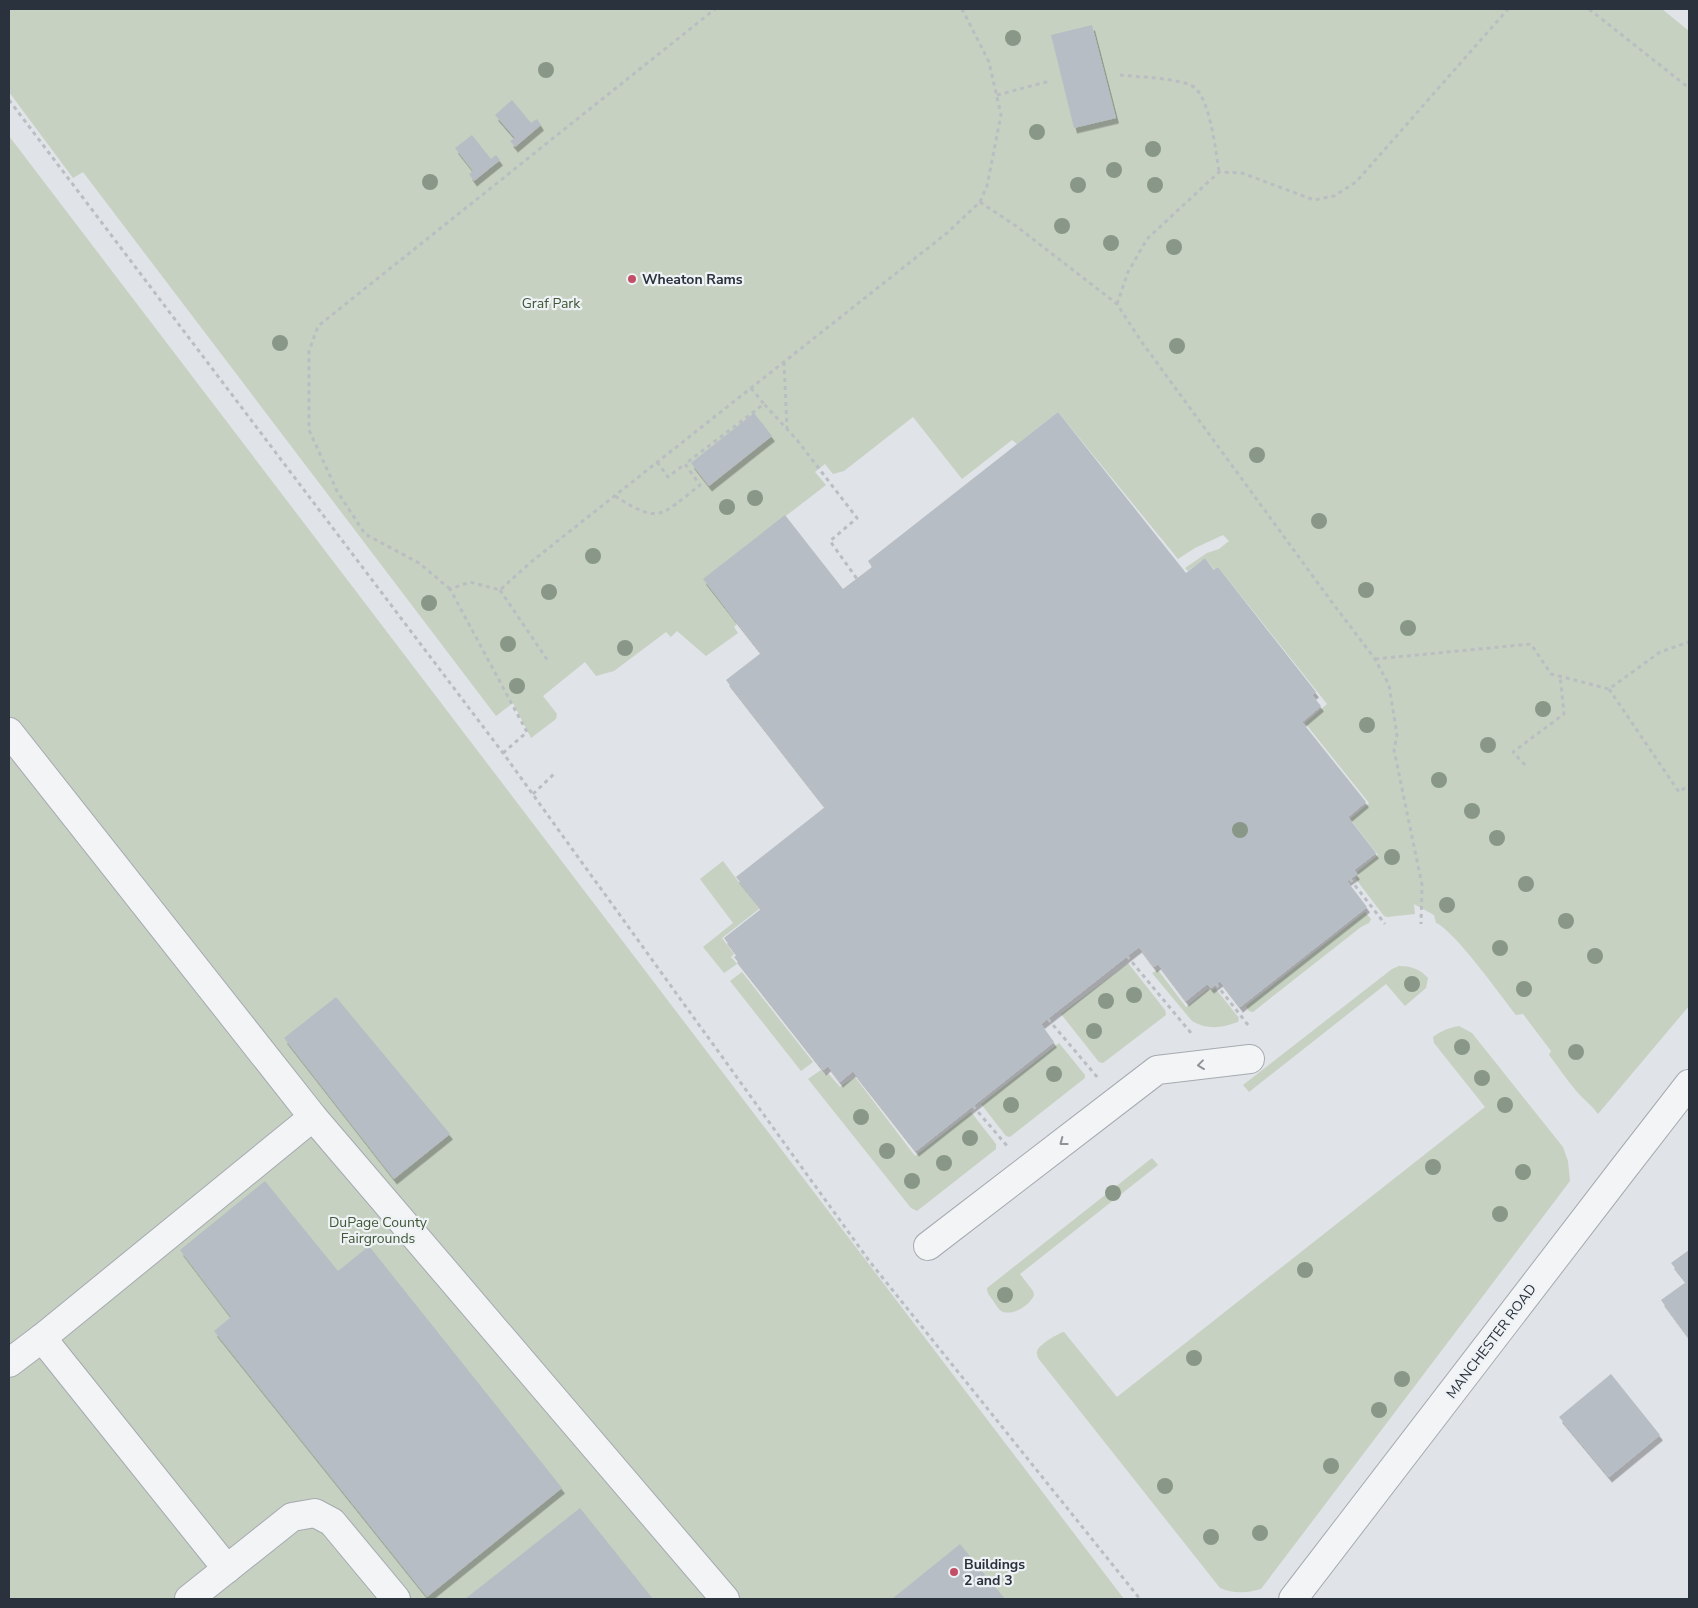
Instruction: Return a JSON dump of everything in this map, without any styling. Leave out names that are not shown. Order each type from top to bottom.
[{"type":"street","points":[[10,738],[313,1116],[725,1599]]},
{"type":"street","points":[[928,1246],[1157,1070],[1250,1059]]},
{"type":"street","name":"MANCHESTER ROAD","points":[[1294,1599],[1689,1084]]},
{"type":"street","points":[[9,1363],[313,1116]]},
{"type":"street","points":[[42,1338],[227,1569]]},
{"type":"street","points":[[189,1599],[292,1517],[315,1513],[332,1522],[396,1599]]},
{"type":"path","points":[[503,753],[527,732],[450,590],[419,564],[365,534],[338,491],[309,430],[309,351],[318,326],[715,9]]},
{"type":"path","points":[[500,590],[531,562],[946,233],[980,202],[987,186],[1002,115],[989,62],[962,9]]},
{"type":"path","points":[[1117,304],[1128,272],[1147,239],[1220,172],[1242,173],[1314,200],[1334,196],[1356,182],[1508,9]]},
{"type":"path","points":[[1589,9],[1689,88]]},
{"type":"path","points":[[1120,75],[1171,80],[1194,87],[1204,99],[1220,172]]},
{"type":"path","points":[[997,94],[1050,81]]},
{"type":"path","points":[[9,100],[503,753],[870,1262],[1140,1599]]},
{"type":"path","points":[[980,202],[1016,226],[1117,304],[1141,341],[1330,601],[1375,659],[1388,685],[1397,734],[1394,750],[1422,885],[1421,924]]},
{"type":"path","points":[[784,362],[787,428]]},
{"type":"path","points":[[751,388],[787,428],[857,518],[830,541],[857,579]]},
{"type":"path","points":[[657,462],[668,477],[764,404]]},
{"type":"path","points":[[615,496],[643,513],[656,515],[669,510],[700,485],[686,464]]},
{"type":"path","points":[[450,590],[470,582],[500,590],[548,661]]},
{"type":"path","points":[[1609,689],[1660,652],[1689,642]]},
{"type":"path","points":[[1375,659],[1532,644],[1550,674],[1609,689],[1679,792],[1689,785]]},
{"type":"path","points":[[1525,765],[1514,752],[1564,714],[1560,675]]},
{"type":"path","points":[[532,794],[554,774]]},
{"type":"path","points":[[1350,879],[1385,924]]},
{"type":"path","points":[[1127,956],[1191,1033]]},
{"type":"path","points":[[1216,984],[1248,1025]]},
{"type":"path","points":[[1048,1018],[1098,1079]]},
{"type":"path","points":[[973,1106],[1009,1148]]},
{"type":"green space","name":"Graf Park","points":[[9,9],[1662,9],[1689,31],[1689,1006],[1598,1114],[1566,1078],[1549,1055],[1551,1051],[1523,1014],[1516,1015],[1454,937],[1436,923],[1434,915],[1414,904],[1415,914],[1384,916],[1355,878],[1359,875],[1357,872],[1378,855],[1350,819],[1369,803],[1305,723],[1327,704],[1218,567],[1215,570],[1205,558],[1188,571],[1185,568],[1207,553],[1219,549],[1229,541],[1223,535],[1195,548],[1178,559],[1058,412],[1017,444],[1012,440],[962,479],[913,417],[844,471],[833,474],[825,464],[815,472],[826,485],[704,579],[737,624],[734,627],[738,633],[706,656],[677,631],[671,637],[666,632],[614,671],[596,676],[585,662],[543,696],[557,714],[556,719],[531,738],[513,703],[496,716],[83,172],[73,178],[9,92]]},
{"type":"green space","name":"DuPage County Fairgrounds","points":[[9,136],[1124,1599],[9,1599]]},
{"type":"green space","points":[[723,861],[759,909],[722,938],[734,954],[731,957],[737,964],[724,973],[703,947],[733,923],[700,879]]},
{"type":"green space","points":[[1365,912],[1371,919],[1369,923],[1361,927],[1253,1012],[1249,1011],[1246,1006]]},
{"type":"green space","points":[[1128,963],[1165,1010],[1166,1015],[1103,1063],[1099,1062],[1061,1014]]},
{"type":"green space","points":[[1399,966],[1415,969],[1422,972],[1428,978],[1426,988],[1405,1006],[1386,984],[1249,1092],[1243,1085],[1392,969]]},
{"type":"green space","points":[[1158,970],[1186,1007],[1208,989],[1211,991],[1215,988],[1239,1018],[1238,1022],[1226,1026],[1209,1027],[1192,1021],[1152,973]]},
{"type":"green space","points":[[742,972],[813,1062],[801,1071],[730,981]]},
{"type":"green space","points":[[1459,1026],[1472,1033],[1563,1147],[1568,1161],[1570,1181],[1261,1589],[1240,1592],[1220,1588],[1038,1358],[1037,1350],[1058,1334],[1064,1332],[1117,1397],[1485,1107],[1434,1043],[1433,1037],[1445,1030]]},
{"type":"green space","points":[[1059,1043],[1085,1075],[1085,1078],[1010,1137],[1006,1136],[981,1104]]},
{"type":"green space","points":[[821,1070],[825,1075],[828,1073],[840,1087],[855,1077],[915,1156],[971,1112],[996,1144],[996,1149],[917,1211],[911,1208],[808,1079]]},
{"type":"green space","points":[[1152,1158],[1158,1165],[1020,1274],[1033,1291],[1034,1295],[1029,1302],[1017,1311],[1008,1313],[1000,1310],[988,1294],[987,1288]]},
{"type":"building","points":[[1092,25],[1116,118],[1074,128],[1051,35]]},
{"type":"building","points":[[512,100],[531,123],[537,119],[541,125],[515,147],[510,141],[515,138],[495,115]]},
{"type":"building","points":[[472,135],[491,159],[496,155],[500,160],[474,181],[469,174],[473,171],[455,148]]},
{"type":"building","points":[[1058,412],[1186,573],[1205,558],[1214,570],[1218,567],[1316,692],[1312,695],[1321,706],[1302,722],[1366,802],[1348,817],[1376,853],[1354,870],[1357,874],[1347,881],[1367,907],[1240,1007],[1220,981],[1211,988],[1207,984],[1186,1001],[1158,964],[1154,967],[1139,947],[1041,1024],[1054,1042],[916,1151],[853,1071],[840,1082],[828,1066],[823,1070],[734,957],[737,955],[724,938],[761,909],[736,877],[825,807],[726,680],[761,653],[703,579],[785,515],[843,589],[872,567],[868,561]]},
{"type":"building","points":[[754,413],[772,436],[709,486],[691,463]]},
{"type":"building","points":[[336,997],[450,1134],[394,1179],[284,1038]]},
{"type":"building","points":[[265,1181],[338,1271],[369,1246],[562,1488],[427,1597],[214,1331],[231,1317],[180,1250]]},
{"type":"building","points":[[1689,1250],[1689,1338],[1661,1300],[1686,1282],[1671,1263]]},
{"type":"building","points":[[1611,1374],[1660,1435],[1609,1477],[1559,1417]]},
{"type":"building","points":[[580,1508],[653,1599],[465,1599]]},
{"type":"building","name":"Buildings 2 and 3","points":[[960,1544],[1005,1599],[892,1599]]},
{"type":"place","name":"Wheaton Rams","points":[[632,279]]},
{"type":"place","name":"Buildings 2 and 3","points":[[954,1572]]}]
